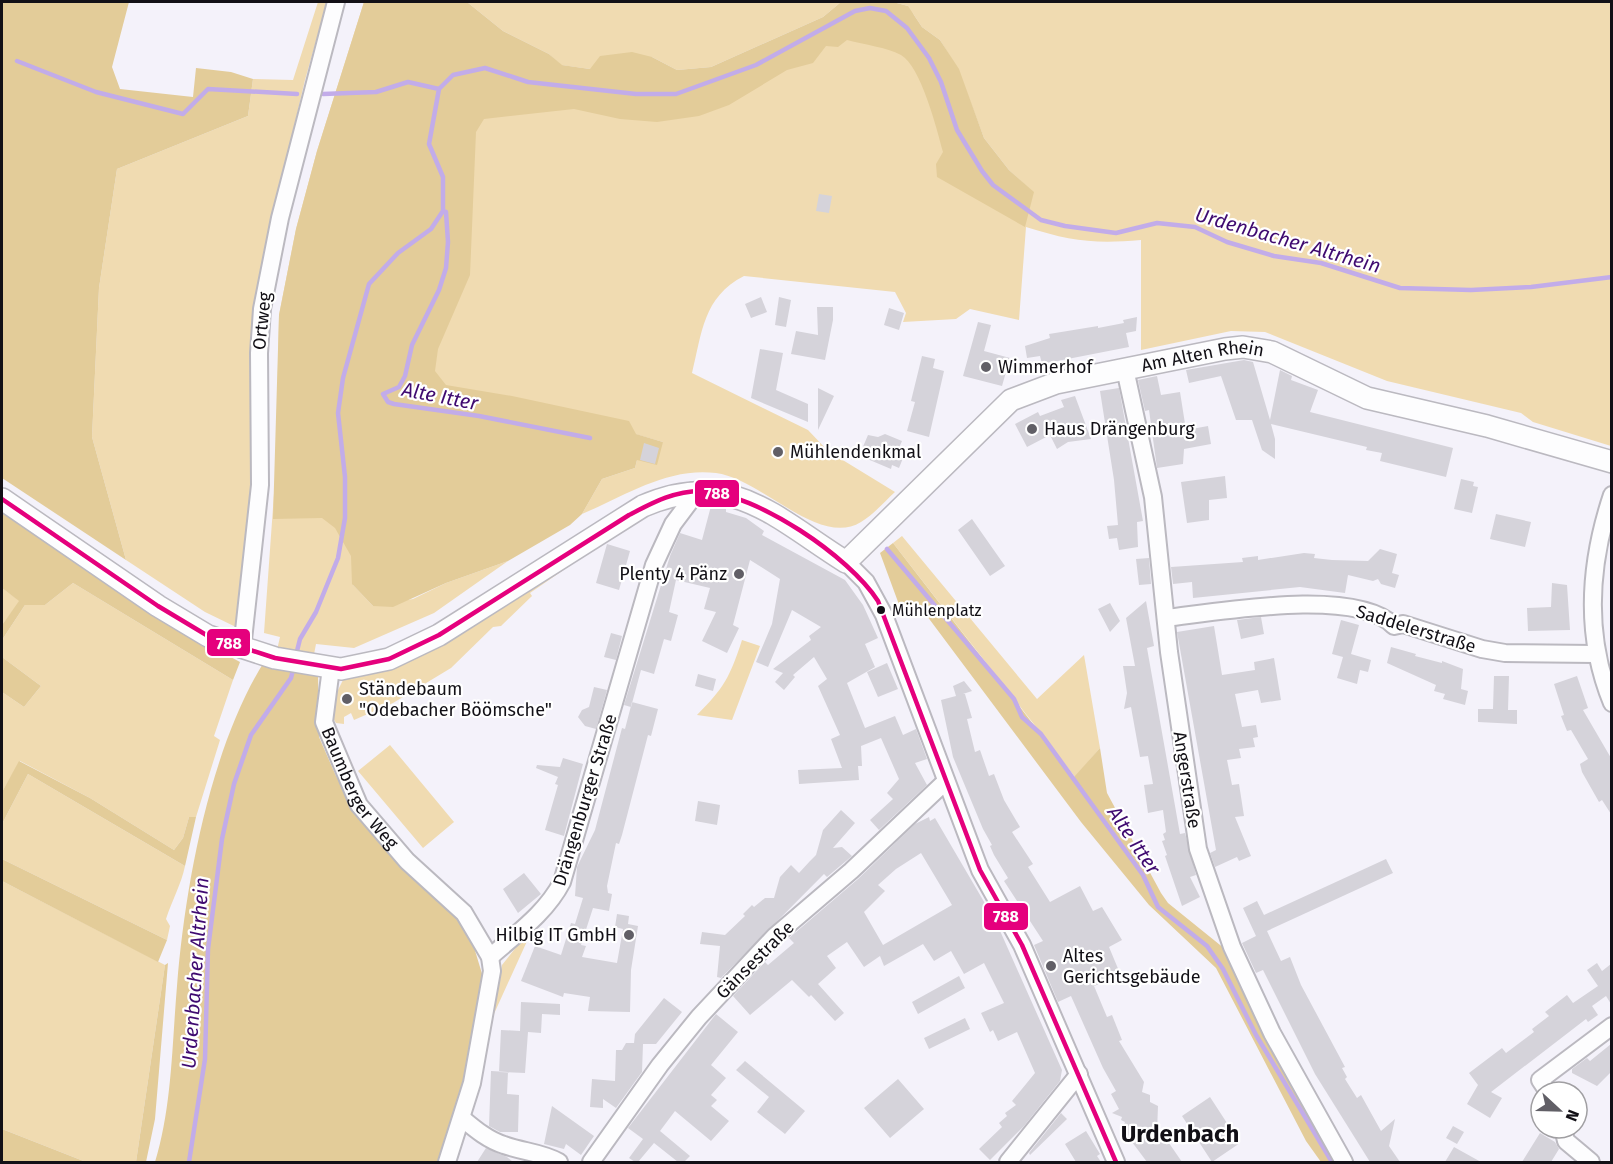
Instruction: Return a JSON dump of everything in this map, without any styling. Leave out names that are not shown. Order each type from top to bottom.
[{"type":"street","name":"Ortweg","points":[[242,649],[260,485],[259,353],[262,309],[280,218],[336,2]]},
{"type":"street","name":"Am Alten Rhein","points":[[846,562],[1011,400],[1041,387],[1225,349],[1254,348],[1289,358],[1367,398],[1487,426],[1611,462]]},
{"type":"street","name":"Angerstraße","points":[[1125,369],[1153,497],[1168,652],[1198,849],[1242,969],[1272,1033],[1344,1162]]},
{"type":"street","points":[[2,499],[197,630],[242,649],[275,658],[325,667],[368,666],[412,649],[643,506],[693,491],[725,493],[744,499],[846,562],[866,582],[878,601],[980,870],[1022,945],[1116,1162]]},
{"type":"street","name":"Drängenburger Straße","points":[[490,957],[543,909],[555,896],[562,882],[654,565],[673,524],[691,500],[693,491]]},
{"type":"street","points":[[1611,495],[1594,558],[1595,654],[1611,703]]},
{"type":"street","name":"Saddelerstraße","points":[[1166,618],[1264,606],[1323,605],[1376,614],[1386,617],[1394,626],[1403,624],[1482,649],[1548,655],[1595,654]]},
{"type":"street","name":"Baumberger Weg","points":[[325,667],[324,722],[359,805],[407,861],[445,899],[464,913],[490,957]]},
{"type":"street","name":"Gänsestraße","points":[[591,1162],[653,1075],[699,1017],[775,936],[851,871],[946,782]]},
{"type":"street","points":[[447,1162],[463,1119],[483,1029],[492,971],[490,957]]},
{"type":"street","points":[[1539,1080],[1611,1026]]},
{"type":"street","points":[[1008,1162],[1079,1074]]},
{"type":"street","points":[[463,1119],[494,1141],[540,1153],[559,1162]]},
{"type":"street","points":[[1566,1140],[1591,1162]]},
{"type":"shaded area","points":[[2,2],[129,2],[112,67],[120,89],[193,97],[196,68],[231,72],[253,79],[248,116],[117,169],[99,288],[92,437],[126,560],[2,478]]},
{"type":"shaded area","points":[[318,2],[327,2],[305,80],[261,267],[254,309],[252,484],[240,629],[205,612],[126,560],[92,437],[99,288],[117,169],[248,116],[253,79],[293,80]]},
{"type":"shaded area","points":[[364,2],[533,74],[681,81],[908,6],[893,2],[1611,2],[1611,446],[1533,422],[1521,413],[1387,381],[1265,332],[1231,331],[1141,350],[1141,240],[1109,242],[1082,240],[1056,236],[1026,227],[1019,320],[970,309],[956,319],[903,322],[906,313],[895,292],[744,276],[720,294],[712,305],[702,330],[692,373],[808,430],[828,451],[895,492],[861,522],[845,528],[827,526],[809,520],[734,478],[716,473],[698,472],[680,474],[647,484],[582,514],[602,479],[635,468],[637,460],[663,442],[635,434],[353,585],[373,606],[413,599],[446,583],[508,561],[434,613],[354,648],[316,644],[310,675],[160,1162],[280,637],[264,633],[276,466],[279,315],[296,229],[317,151]],"holes":[[[912,12],[922,27],[940,40],[958,69],[984,138],[1009,170],[1033,192],[993,166]],[[958,168],[1018,222],[971,195]]]},
{"type":"shaded area","points":[[364,2],[467,2],[503,31],[549,54],[562,65],[590,69],[600,56],[632,52],[652,57],[677,70],[711,67],[823,17],[841,2],[893,2],[908,6],[922,27],[940,40],[959,69],[984,138],[1009,170],[1034,192],[1025,227],[937,177],[936,164],[943,152],[927,99],[908,61],[889,50],[847,40],[838,47],[826,46],[813,63],[787,70],[729,105],[699,116],[657,122],[620,119],[574,109],[484,119],[476,132],[470,275],[438,349],[435,371],[446,385],[512,396],[629,421],[636,434],[663,442],[657,465],[637,460],[635,468],[602,479],[582,514],[570,525],[508,561],[446,583],[393,607],[373,606],[352,584],[351,556],[335,528],[322,518],[273,519],[279,315],[296,229],[317,151]]},
{"type":"shaded area","points":[[467,2],[841,2],[823,17],[711,67],[677,70],[652,57],[590,69],[561,65],[549,54],[503,31]]},
{"type":"shaded area","points":[[2,509],[193,637],[240,662],[233,680],[73,583],[45,605],[25,605],[2,640],[2,625],[19,601],[2,588]]},
{"type":"shaded area","points":[[902,536],[1037,699],[1084,655],[1100,748],[1075,777],[893,543]]},
{"type":"shaded area","points":[[893,543],[1074,777],[1100,748],[1107,793],[1161,893],[1168,903],[1225,949],[1282,1066],[1337,1162],[1321,1162],[1306,1141],[1216,968],[1149,905],[1081,822],[924,612],[915,607],[901,610],[880,553]]},
{"type":"shaded area","points":[[578,560],[530,593],[532,596],[501,626],[493,627],[451,668],[393,703],[354,720],[351,713],[344,717],[344,724],[336,723],[331,715],[334,698],[343,680]]},
{"type":"shaded area","points":[[73,583],[233,680],[214,736],[220,740],[196,817],[189,817],[183,838],[174,850],[90,798],[20,761],[2,792],[2,692],[24,707],[41,686],[2,657],[2,640],[25,605],[45,605]]},
{"type":"shaded area","points":[[2,588],[20,601],[2,625]]},
{"type":"shaded area","points":[[742,640],[760,646],[732,720],[697,715],[725,681],[734,664]]},
{"type":"shaded area","points":[[2,657],[41,686],[24,707],[2,692]]},
{"type":"shaded area","points":[[264,662],[318,672],[319,737],[336,776],[354,808],[460,916],[473,944],[483,977],[480,1032],[444,1162],[155,1162],[168,1097],[186,905],[203,819],[229,735],[245,697]]},
{"type":"shaded area","points":[[390,745],[454,822],[423,848],[358,771]]},
{"type":"shaded area","points":[[19,761],[90,798],[174,850],[183,838],[189,817],[196,817],[185,866],[28,774],[2,824],[2,792]]},
{"type":"shaded area","points":[[28,774],[185,866],[166,919],[170,926],[167,940],[2,859],[2,824]]},
{"type":"shaded area","points":[[2,859],[167,940],[158,962],[2,881]]},
{"type":"shaded area","points":[[2,881],[165,965],[136,1162],[86,1162],[2,1129]]},
{"type":"shaded area","points":[[525,936],[528,939],[493,1016],[502,965]]},
{"type":"shaded area","points":[[168,963],[155,1119],[146,1162],[136,1162],[165,965]]},
{"type":"shaded area","points":[[2,1129],[86,1162],[2,1162]]},
{"type":"building","points":[[819,194],[832,196],[829,213],[816,211]]},
{"type":"building","points":[[761,297],[767,312],[751,318],[745,304]]},
{"type":"building","points":[[779,297],[791,300],[786,327],[775,325]]},
{"type":"building","points":[[817,307],[833,307],[833,320],[825,360],[791,354],[796,331],[818,335]]},
{"type":"building","points":[[889,308],[904,313],[899,330],[884,325]]},
{"type":"building","points":[[1137,317],[1136,331],[1126,333],[1129,347],[1042,364],[1040,356],[1027,358],[1025,346],[1050,338],[1049,334],[1124,323],[1123,320]]},
{"type":"building","name":"Wimmerhof","points":[[978,322],[991,325],[984,351],[1010,358],[1002,386],[963,376]]},
{"type":"building","points":[[760,349],[783,353],[776,390],[808,404],[808,422],[751,398]]},
{"type":"building","points":[[922,356],[935,359],[933,368],[944,371],[929,437],[907,431],[915,402],[911,401]]},
{"type":"building","points":[[1244,360],[1253,362],[1270,420],[1280,370],[1292,376],[1291,380],[1318,390],[1310,412],[1453,448],[1446,477],[1380,461],[1382,453],[1366,450],[1367,447],[1271,424],[1275,439],[1275,459],[1262,450],[1252,420],[1236,420],[1221,376],[1189,383],[1186,370]]},
{"type":"building","points":[[1157,376],[1161,395],[1180,392],[1186,430],[1208,426],[1211,444],[1184,449],[1183,464],[1157,468],[1149,410],[1145,411],[1138,380]]},
{"type":"building","points":[[818,388],[834,396],[818,430]]},
{"type":"building","points":[[1119,388],[1143,521],[1137,522],[1138,547],[1119,550],[1117,538],[1109,539],[1107,526],[1118,525],[1114,480],[1100,391]]},
{"type":"building","points":[[1075,396],[1091,439],[1068,442],[1057,449],[1050,435],[1027,447],[1015,424],[1038,412],[1040,416],[1064,407],[1061,400]]},
{"type":"building","points":[[885,434],[902,441],[898,450],[905,453],[899,468],[892,465],[891,469],[865,458],[868,452],[862,449],[868,435],[878,437]]},
{"type":"building","points":[[644,443],[659,448],[655,464],[640,460]]},
{"type":"building","points":[[1225,476],[1227,498],[1209,500],[1209,520],[1187,523],[1181,482]]},
{"type":"building","points":[[1461,479],[1474,482],[1473,486],[1478,487],[1472,513],[1454,509]]},
{"type":"building","points":[[711,506],[726,508],[726,512],[746,518],[764,531],[762,535],[845,580],[863,605],[878,638],[865,644],[875,667],[847,683],[865,728],[895,716],[903,735],[916,729],[927,759],[915,763],[927,785],[879,830],[870,820],[893,799],[887,793],[899,779],[881,738],[861,746],[862,766],[858,766],[859,780],[799,784],[798,770],[842,768],[831,739],[840,735],[818,686],[827,679],[814,657],[793,675],[795,677],[784,690],[775,682],[783,673],[773,669],[811,640],[809,636],[821,627],[792,610],[768,667],[756,662],[772,624],[780,579],[750,560],[733,625],[739,628],[727,653],[702,641],[716,612],[704,609],[710,588],[676,580],[669,612],[678,615],[671,641],[664,639],[654,674],[641,670],[631,707],[624,705],[670,556],[680,533],[702,540]]},
{"type":"building","points":[[1496,514],[1531,522],[1525,547],[1490,539]]},
{"type":"building","points":[[972,519],[1005,566],[990,576],[958,530]]},
{"type":"building","points":[[607,544],[630,551],[619,590],[596,583]]},
{"type":"building","points":[[1380,549],[1397,554],[1392,573],[1399,575],[1395,588],[1381,584],[1378,579],[1373,581],[1348,575],[1345,593],[1300,587],[1193,598],[1192,582],[1173,584],[1171,567],[1243,562],[1242,558],[1258,556],[1258,560],[1304,553],[1315,554],[1314,558],[1368,561]]},
{"type":"building","points":[[1149,558],[1151,584],[1139,585],[1136,559]]},
{"type":"building","points":[[1552,583],[1567,585],[1570,630],[1528,631],[1527,608],[1551,607]]},
{"type":"building","points":[[1146,601],[1154,646],[1147,648],[1180,834],[1185,833],[1196,875],[1190,877],[1200,897],[1182,906],[1162,841],[1165,840],[1163,834],[1166,832],[1163,810],[1148,813],[1144,785],[1153,784],[1148,756],[1140,757],[1131,707],[1124,709],[1127,693],[1123,666],[1135,666],[1126,618]]},
{"type":"building","points":[[1110,603],[1120,621],[1110,632],[1098,609]]},
{"type":"building","points":[[1261,617],[1264,634],[1241,639],[1237,620]]},
{"type":"building","points":[[1341,620],[1359,625],[1351,654],[1371,660],[1368,672],[1360,670],[1357,684],[1337,678],[1343,657],[1332,654]]},
{"type":"building","points":[[1214,626],[1222,675],[1255,670],[1254,662],[1274,658],[1281,700],[1261,703],[1258,690],[1235,694],[1242,727],[1256,725],[1258,737],[1253,738],[1255,747],[1239,749],[1241,758],[1227,760],[1232,785],[1239,784],[1244,816],[1235,817],[1251,856],[1239,861],[1237,857],[1215,867],[1210,853],[1216,850],[1177,632]]},
{"type":"building","points":[[611,633],[622,636],[616,660],[604,657]]},
{"type":"building","points":[[1391,647],[1463,669],[1461,689],[1468,691],[1465,705],[1443,699],[1445,694],[1434,691],[1436,685],[1387,663]]},
{"type":"building","points":[[887,663],[898,689],[878,697],[867,672]]},
{"type":"building","points":[[698,674],[716,679],[713,691],[695,686]]},
{"type":"building","points":[[1494,676],[1509,676],[1508,710],[1517,710],[1517,724],[1478,722],[1478,709],[1493,709]]},
{"type":"building","points":[[1577,676],[1588,708],[1583,710],[1611,758],[1611,814],[1602,800],[1599,802],[1582,772],[1580,764],[1588,759],[1571,730],[1567,731],[1561,716],[1564,715],[1554,684]]},
{"type":"building","points":[[964,681],[972,691],[963,694],[965,694],[972,718],[967,719],[975,752],[980,750],[989,776],[994,774],[1004,800],[1020,827],[1012,832],[1033,864],[1028,867],[1050,902],[1080,886],[1093,911],[1102,907],[1122,940],[1109,947],[1119,971],[1113,974],[1115,978],[1094,986],[1107,1017],[1112,1015],[1122,1040],[1119,1041],[1144,1082],[1142,1092],[1150,1095],[1150,1102],[1158,1106],[1157,1132],[1160,1130],[1182,1162],[1147,1162],[1128,1140],[1129,1136],[1123,1127],[1125,1122],[1121,1120],[1122,1117],[1112,1113],[1119,1109],[1111,1094],[1116,1091],[1103,1068],[1071,996],[1058,1002],[1034,945],[1043,941],[1004,881],[1008,878],[994,855],[990,846],[992,845],[953,757],[941,700],[956,696],[953,686]]},
{"type":"building","points":[[594,687],[607,690],[596,729],[585,726],[578,717],[582,710],[589,707]]},
{"type":"building","points":[[632,702],[658,709],[651,736],[648,735],[622,835],[619,844],[616,843],[607,886],[608,893],[612,894],[609,911],[593,908],[581,945],[586,946],[582,957],[617,963],[623,929],[615,927],[617,914],[629,916],[628,924],[638,926],[631,970],[630,1012],[588,1011],[590,997],[564,993],[563,997],[521,981],[535,946],[561,955],[571,923],[575,924],[583,898],[575,896],[577,867],[595,830],[622,728],[625,729]]},
{"type":"building","points":[[563,758],[583,764],[564,836],[545,830],[558,785],[555,784],[558,777],[536,768],[537,765],[560,767]]},
{"type":"building","points":[[698,801],[720,805],[717,825],[695,821]]},
{"type":"building","points":[[841,810],[855,823],[833,848],[842,847],[852,856],[827,877],[824,874],[721,978],[717,977],[720,946],[700,944],[702,932],[725,935],[745,916],[743,914],[752,905],[754,907],[765,898],[774,898],[780,877],[791,865],[799,873],[816,855],[823,830]]},
{"type":"building","points":[[929,817],[930,821],[935,818],[997,924],[1062,1070],[1060,1081],[1024,1126],[990,1160],[979,1149],[1002,1127],[999,1123],[1007,1116],[1005,1113],[1016,1105],[1012,1101],[1035,1073],[1017,1032],[998,1041],[993,1030],[990,1032],[981,1013],[1004,1003],[984,963],[964,974],[951,951],[934,961],[923,944],[884,966],[880,956],[864,967],[847,942],[827,956],[836,968],[818,984],[844,1013],[835,1021],[811,995],[809,997],[792,980],[750,1015],[733,996],[765,962],[768,965],[794,943],[789,938],[858,879],[915,824]],"holes":[[[921,853],[952,905],[883,945],[864,912],[885,891],[878,885],[896,869]]]},
{"type":"building","points":[[1386,859],[1393,873],[1267,931],[1281,961],[1290,957],[1301,985],[1345,1067],[1342,1068],[1347,1077],[1345,1079],[1357,1098],[1361,1095],[1381,1131],[1395,1119],[1389,1146],[1400,1162],[1370,1162],[1315,1074],[1263,970],[1256,973],[1242,943],[1256,936],[1243,908],[1257,901],[1264,915]]},
{"type":"building","points":[[524,873],[541,894],[518,913],[503,889]]},
{"type":"building","points":[[1597,963],[1602,971],[1611,964],[1611,1004],[1606,996],[1592,1006],[1598,1015],[1588,1022],[1586,1019],[1491,1092],[1502,1098],[1490,1118],[1467,1104],[1478,1085],[1469,1073],[1502,1048],[1506,1053],[1534,1032],[1532,1029],[1549,1016],[1545,1012],[1567,995],[1573,1003],[1598,986],[1587,970]]},
{"type":"building","points":[[959,976],[965,988],[918,1014],[912,1002]]},
{"type":"building","points":[[664,998],[682,1012],[656,1044],[643,1044],[642,1072],[616,1108],[603,1099],[603,1108],[590,1107],[592,1079],[615,1081],[616,1050],[622,1050],[626,1043],[634,1043],[635,1034]]},
{"type":"building","points":[[521,1002],[560,1004],[560,1015],[542,1014],[541,1033],[528,1032],[525,1073],[499,1072],[501,1030],[520,1031]]},
{"type":"building","points":[[716,1014],[738,1032],[711,1065],[726,1078],[711,1095],[717,1100],[711,1106],[729,1121],[711,1141],[675,1111],[660,1131],[690,1156],[684,1162],[678,1162],[654,1143],[638,1162],[635,1162],[629,1158],[643,1139],[628,1128]]},
{"type":"building","points":[[965,1018],[970,1029],[929,1049],[924,1038]]},
{"type":"building","points":[[1611,1044],[1611,1072],[1597,1086],[1572,1073],[1572,1069],[1587,1058],[1590,1061]]},
{"type":"building","points":[[745,1061],[805,1111],[785,1134],[757,1112],[769,1097],[736,1070]]},
{"type":"building","points":[[491,1071],[508,1072],[507,1094],[519,1095],[518,1132],[500,1132],[489,1126]]},
{"type":"building","points":[[898,1079],[924,1109],[890,1138],[864,1108]]},
{"type":"building","points":[[1210,1097],[1240,1143],[1212,1162],[1182,1116]]},
{"type":"building","points":[[552,1106],[594,1136],[581,1155],[566,1144],[564,1149],[544,1144]]},
{"type":"building","points":[[1061,1113],[1067,1119],[1030,1155],[1029,1153]]},
{"type":"building","points":[[1453,1126],[1464,1132],[1457,1144],[1446,1138]]},
{"type":"building","points":[[1086,1131],[1100,1154],[1097,1156],[1101,1162],[1076,1162],[1065,1144]]},
{"type":"building","points":[[1536,1140],[1552,1140],[1559,1149],[1551,1162],[1522,1162]]},
{"type":"building","points":[[1454,1147],[1481,1162],[1445,1162]]},
{"type":"building","points":[[486,1148],[507,1157],[513,1162],[477,1162]]},
{"type":"waterway","name":"Urdenbacher Altrhein","points":[[296,655],[300,639],[316,612],[338,558],[345,518],[345,477],[338,413],[343,378],[369,284],[398,253],[431,229],[443,211],[443,177],[429,144],[439,89],[453,75],[485,68],[528,82],[636,94],[676,94],[756,65],[855,11],[870,8],[886,11],[907,28],[929,58],[941,82],[957,130],[982,171],[993,185],[1041,220],[1065,226],[1116,233],[1157,223],[1195,227],[1227,242],[1274,256],[1321,263],[1400,288],[1471,290],[1531,287],[1612,277]]},
{"type":"waterway","points":[[17,61],[96,92],[183,114],[208,89],[297,94]]},
{"type":"waterway","points":[[323,94],[376,92],[408,82],[439,89]]},
{"type":"waterway","name":"Alte Itter","points":[[443,211],[446,212],[448,242],[446,268],[439,290],[412,345],[405,376],[399,387],[383,394],[388,402],[479,416],[590,438]]},
{"type":"waterway","name":"Alte Itter","points":[[887,549],[1014,699],[1022,717],[1041,734],[1143,875],[1158,907],[1207,946],[1223,969],[1256,1035],[1332,1162]]},
{"type":"waterway","name":"Urdenbacher Altrhein","points":[[189,1162],[205,1059],[208,949],[222,839],[234,784],[251,735],[291,678],[294,666]]},
{"type":"transit line","name":"788","points":[[2,499],[158,606],[208,636],[275,658],[341,669],[389,659],[439,635],[629,515],[674,495],[693,491],[725,495],[749,503],[800,530],[846,565],[878,601],[980,870],[1022,945],[1116,1162]]},
{"type":"place","name":"Wimmerhof","points":[[986,367]]},
{"type":"place","name":"Haus Drängenburg","points":[[1032,429]]},
{"type":"place","name":"Mühlendenkmal","points":[[778,452]]},
{"type":"place","name":"Plenty 4 Pänz","points":[[739,574]]},
{"type":"place","name":"Mühlenplatz","points":[[881,610]]},
{"type":"place","name":"Ständebaum \"Odebacher Böömsche\"","points":[[347,699]]},
{"type":"place","name":"Hilbig IT GmbH","points":[[629,935]]},
{"type":"place","name":"Altes Gerichtsgebäude","points":[[1051,966]]},
{"type":"district","name":"Urdenbach","points":[[1180,1134]]}]
